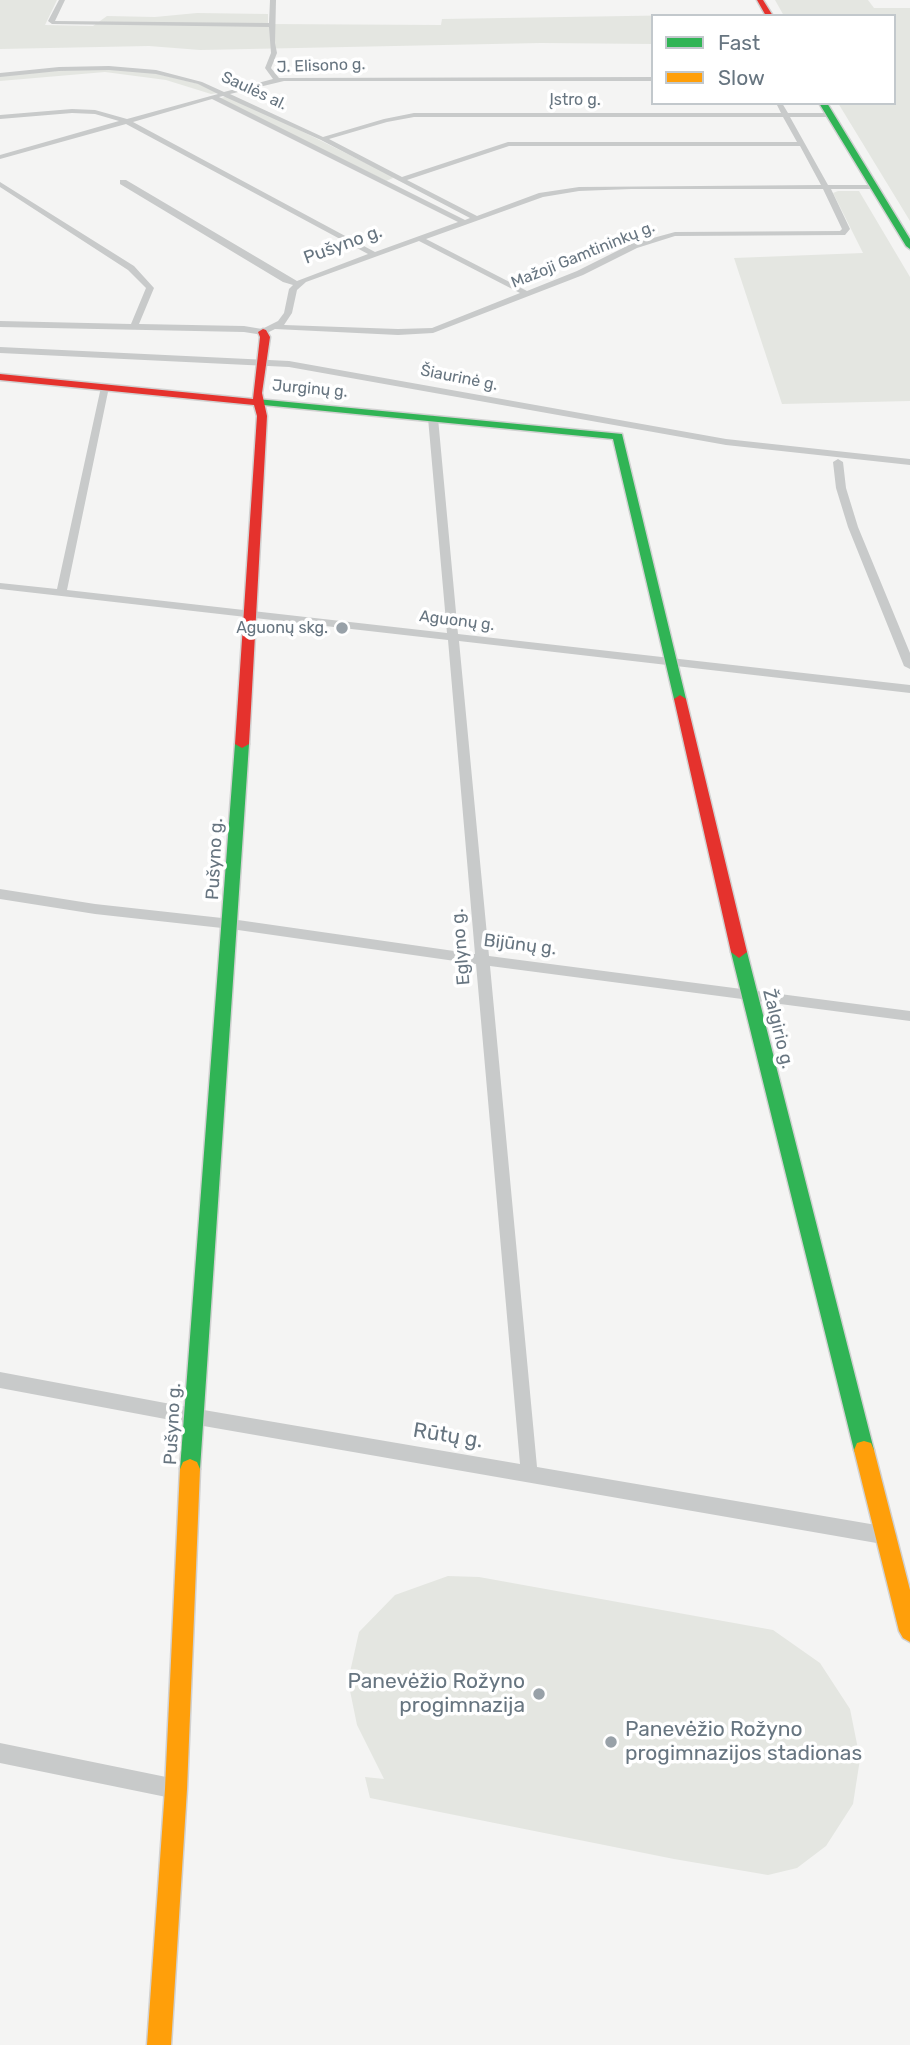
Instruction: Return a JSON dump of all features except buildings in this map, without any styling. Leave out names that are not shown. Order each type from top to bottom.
[{"type":"main road","points":[[827,109],[910,246]]},
{"type":"main road","name":"Pušyno g.","points":[[159,2045],[176,1789],[192,1416],[231,924],[250,613],[261,416],[257,393],[265,337],[270,329]]},
{"type":"main road","name":"Jurginų g.","points":[[0,377],[618,436]]},
{"type":"main road","name":"Žalgirio g.","points":[[618,436],[749,994],[910,1631]]},
{"type":"street","points":[[62,0],[51,20],[54,23],[272,26]]},
{"type":"street","points":[[273,0],[274,52],[268,68],[276,80]]},
{"type":"street","name":"Saulės al.","points":[[0,75],[86,67],[135,69],[179,77],[227,93],[403,179],[476,218]]},
{"type":"street","name":"Saulės al.","points":[[0,82],[105,73],[165,81],[213,97],[464,222]]},
{"type":"street","name":"J. Elisono g.","points":[[0,157],[276,80],[651,79]]},
{"type":"street","name":"Mažoji Gamtininkų g.","points":[[0,324],[398,332],[433,330],[580,273],[634,246],[675,234],[842,233],[846,229],[826,187],[780,105]]},
{"type":"street","name":"Įstro g.","points":[[323,139],[386,120],[414,115],[785,114],[827,109]]},
{"type":"street","points":[[0,117],[72,111],[102,114],[126,121],[374,254]]},
{"type":"street","points":[[388,184],[508,144],[802,144]]},
{"type":"street","points":[[123,183],[297,284]]},
{"type":"street","points":[[0,184],[131,268],[150,288],[134,326]]},
{"type":"street","name":"Pušyno g.","points":[[270,329],[288,313],[297,284],[312,275],[542,195],[579,189],[874,187]]},
{"type":"street","points":[[418,238],[527,294]]},
{"type":"street","name":"Šiaurinė g.","points":[[0,350],[262,361],[313,367],[715,441],[910,462]]},
{"type":"street","points":[[61,593],[105,387]]},
{"type":"street","name":"Eglyno g.","points":[[433,418],[455,636],[481,960],[529,1472]]},
{"type":"street","points":[[838,462],[841,488],[853,527],[910,666]]},
{"type":"street","name":"Aguonų g.","points":[[0,586],[910,689]]},
{"type":"street","name":"Bijūnų g.","points":[[0,894],[96,909],[231,924],[481,960],[910,1016]]},
{"type":"street","name":"Rūtų g.","points":[[0,1380],[192,1416],[888,1536]]},
{"type":"street","points":[[0,1754],[176,1789]]},
{"type":"shaded area","points":[[0,0],[57,0],[45,25],[93,26],[107,16],[155,17],[197,13],[268,14],[268,24],[441,25],[442,19],[651,16],[651,44],[541,43],[200,50],[149,46],[0,49]]},
{"type":"shaded area","points":[[775,0],[868,0],[874,8],[910,8],[910,221],[839,105],[896,105],[896,14],[783,14]]},
{"type":"shaded area","points":[[89,68],[154,73],[203,85],[219,93],[211,94],[166,80],[105,72],[0,81],[0,76]]},
{"type":"shaded area","points":[[229,95],[393,178],[386,181],[219,99]]},
{"type":"shaded area","points":[[859,191],[910,277],[910,401],[782,404],[734,258],[863,253],[833,193]]},
{"type":"shaded area","name":"Panevėžio Rožyno progimnazijos stadionas","points":[[448,1576],[479,1577],[773,1630],[820,1663],[850,1709],[860,1759],[853,1804],[826,1846],[797,1868],[768,1875],[674,1859],[370,1798],[365,1777],[384,1779],[357,1725],[348,1681],[359,1632],[395,1595]]},
{"type":"traffic: fast","points":[[824,105],[910,246]]},
{"type":"traffic: fast","points":[[257,402],[618,436],[680,699]]},
{"type":"traffic: fast","points":[[190,1469],[242,744]]},
{"type":"traffic: fast","points":[[739,952],[864,1450]]},
{"type":"traffic: slow","points":[[864,1450],[910,1631]]},
{"type":"traffic: slow","points":[[159,2045],[176,1789],[190,1469]]},
{"type":"traffic: jam","points":[[760,0],[769,14]]},
{"type":"traffic: jam","points":[[242,744],[262,416],[257,393],[265,337],[263,332]]},
{"type":"traffic: jam","points":[[0,377],[257,402]]},
{"type":"traffic: jam","points":[[680,699],[739,952]]},
{"type":"place","name":"Aguonų skg.","points":[[342,628]]},
{"type":"place","name":"Panevėžio Rožyno progimnazija","points":[[539,1694]]},
{"type":"place","name":"Panevėžio Rožyno progimnazijos stadionas","points":[[611,1742]]}]
